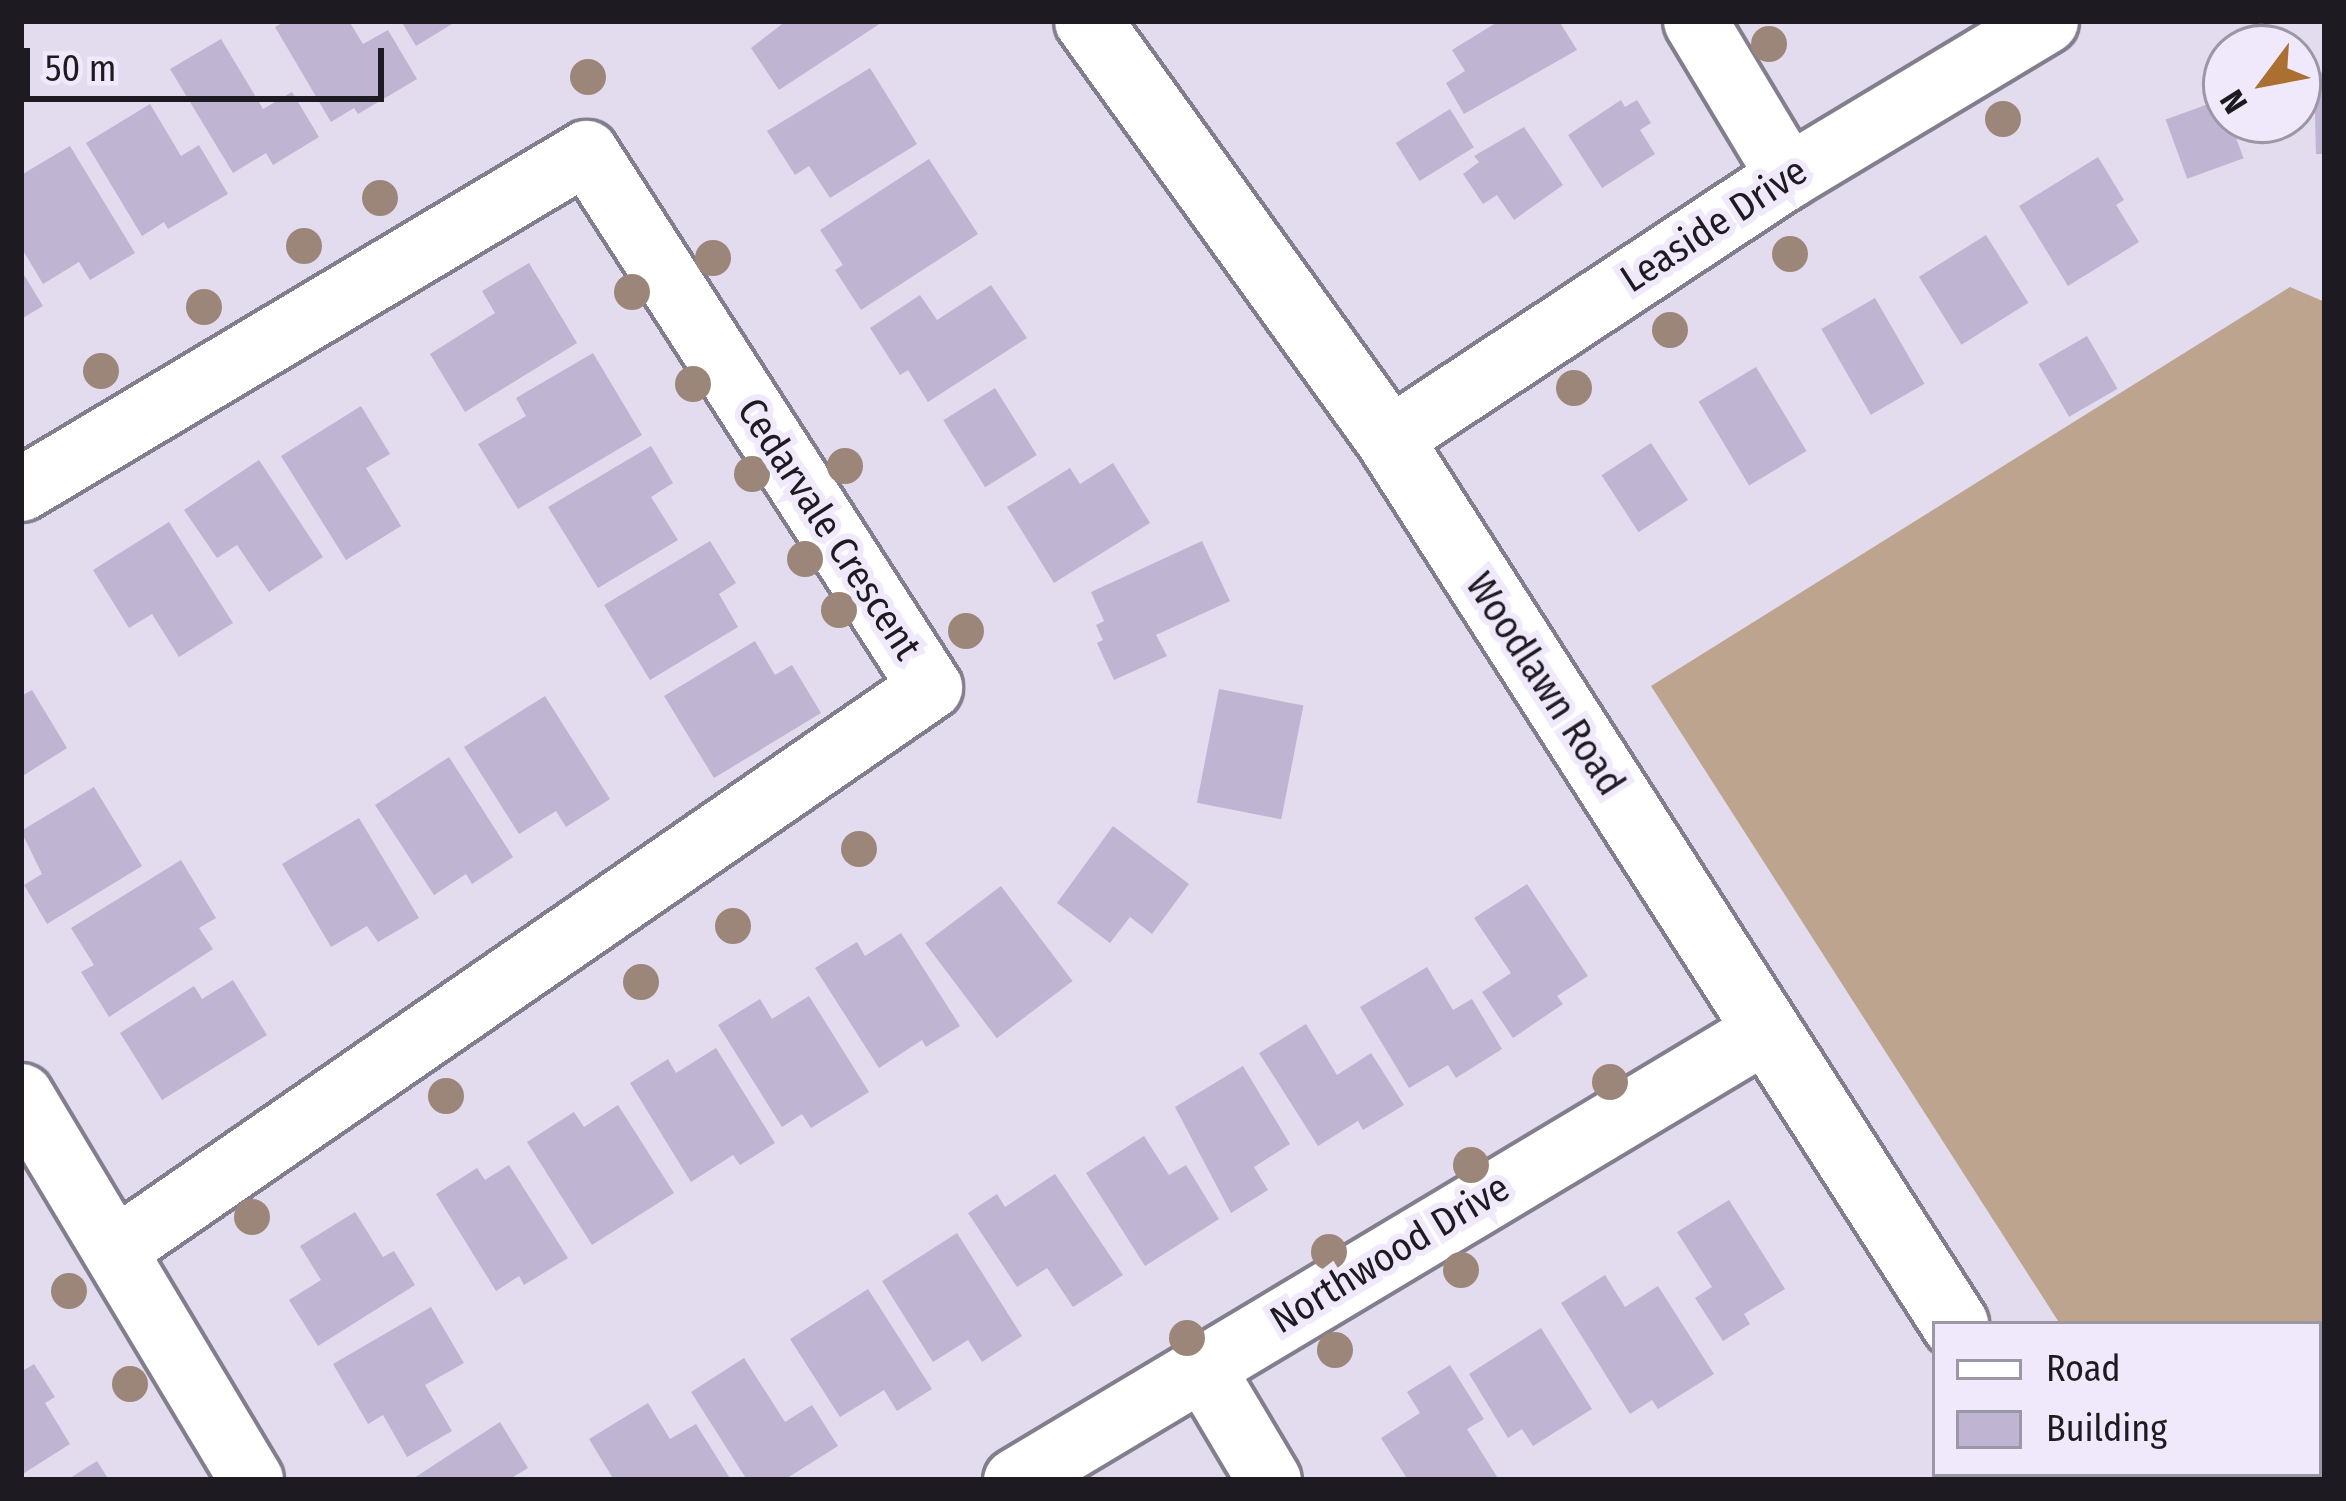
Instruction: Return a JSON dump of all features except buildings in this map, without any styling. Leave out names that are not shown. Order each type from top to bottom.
[{"type":"main road","name":"Woodlawn Road","points":[[1101,33],[1389,439],[1953,1321]]},
{"type":"street","points":[[1695,21],[1788,176]]},
{"type":"street","name":"Leaside Drive","points":[[1389,439],[1788,176],[2046,21]]},
{"type":"street","name":"Cedarvale Crescent","points":[[21,489],[586,152],[930,687],[114,1250]]},
{"type":"street","name":"Northwood Drive","points":[[1015,1480],[1766,1030]]},
{"type":"street","points":[[21,1094],[251,1480]]},
{"type":"street","points":[[1202,1366],[1269,1480]]},
{"type":"shaded area","points":[[2290,287],[2325,302],[2325,1480],[2160,1480],[2158,1477],[2322,1477],[2322,1321],[2058,1321],[1651,686]]}]
